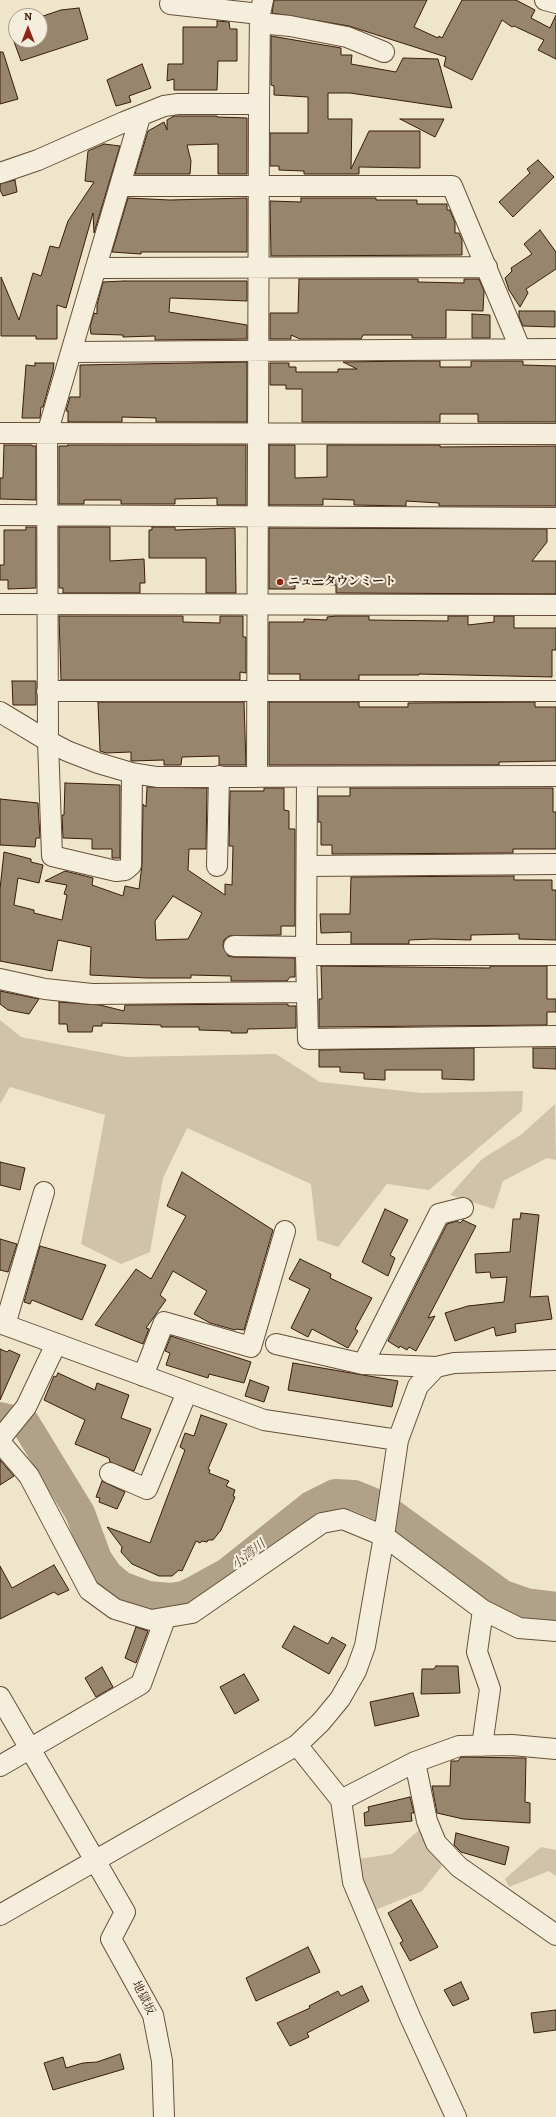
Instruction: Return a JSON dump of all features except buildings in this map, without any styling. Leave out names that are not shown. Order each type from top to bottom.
[{"type":"street","points":[[546,0],[556,3]]},
{"type":"street","points":[[170,4],[261,12],[297,27],[347,37],[384,52]]},
{"type":"street","points":[[257,777],[259,605],[259,104],[261,12]]},
{"type":"street","points":[[0,173],[38,160],[110,127],[140,117],[164,106],[178,104],[259,104]]},
{"type":"street","points":[[132,773],[131,865],[125,870],[116,871],[52,856],[47,691],[47,434],[97,268],[140,117]]},
{"type":"street","points":[[120,186],[452,186],[520,348]]},
{"type":"street","points":[[97,268],[259,269],[487,267]]},
{"type":"street","points":[[71,352],[259,352],[520,348],[556,349]]},
{"type":"street","points":[[0,433],[556,434]]},
{"type":"street","points":[[0,515],[556,518]]},
{"type":"street","points":[[0,604],[556,605]]},
{"type":"street","points":[[47,691],[556,691]]},
{"type":"street","points":[[0,712],[48,741],[98,764],[132,773],[157,777],[219,776],[307,778],[556,776]]},
{"type":"street","points":[[218,866],[219,776]]},
{"type":"street","points":[[307,778],[306,992],[308,1039],[556,1036]]},
{"type":"street","points":[[307,866],[556,864]]},
{"type":"street","points":[[234,946],[306,951],[556,955]]},
{"type":"street","points":[[0,979],[45,989],[92,994],[306,992]]},
{"type":"street","points":[[44,1192],[2,1324],[264,1420],[398,1440]]},
{"type":"street","points":[[363,1364],[439,1214],[463,1208]]},
{"type":"street","points":[[142,1376],[164,1322],[251,1347],[285,1230]]},
{"type":"street","points":[[0,1439],[26,1407],[56,1344]]},
{"type":"street","points":[[276,1344],[363,1364],[436,1367],[454,1363],[556,1360]]},
{"type":"street","points":[[0,1915],[297,1745],[321,1722],[340,1699],[356,1671],[365,1646],[398,1440],[418,1386],[436,1367]]},
{"type":"street","points":[[110,1474],[147,1489],[187,1392]]},
{"type":"street","points":[[0,1442],[29,1476],[89,1590],[115,1609],[151,1620],[165,1619],[192,1613],[322,1523],[343,1519],[384,1533],[483,1610],[520,1628],[556,1631]]},
{"type":"street","points":[[482,1746],[490,1689],[477,1652],[483,1610]]},
{"type":"street","points":[[0,1766],[141,1684],[165,1619]]},
{"type":"street","points":[[0,1697],[29,1750],[95,1862]]},
{"type":"street","points":[[297,1745],[341,1800],[353,1882],[410,2017],[456,2117]]},
{"type":"street","points":[[341,1800],[415,1762],[459,1746],[512,1746],[556,1750]]},
{"type":"street","points":[[415,1762],[426,1821],[436,1843],[459,1867],[556,1935]]},
{"type":"street","name":"地獄坂","points":[[95,1862],[124,1912],[111,1939],[153,2015],[162,2061],[164,2117]]},
{"type":"shaded area","points":[[0,1020],[21,1037],[126,1057],[276,1054],[320,1082],[422,1093],[523,1091],[522,1111],[429,1190],[387,1184],[338,1247],[317,1240],[311,1184],[187,1128],[163,1178],[150,1252],[121,1264],[81,1244],[105,1115],[10,1087],[0,1104]]},
{"type":"shaded area","points":[[555,1104],[556,1160],[547,1158],[503,1181],[494,1209],[450,1195],[482,1159],[522,1134]]},
{"type":"shaded area","points":[[419,1830],[442,1866],[422,1891],[373,1911],[360,1882],[358,1859],[392,1854]]},
{"type":"shaded area","points":[[541,1847],[556,1850],[556,1876],[549,1871],[509,1887],[505,1879]]},
{"type":"waterway","name":"小湾川","points":[[0,1417],[25,1423],[80,1513],[97,1559],[108,1575],[121,1586],[148,1596],[170,1598],[183,1596],[196,1590],[227,1573],[311,1506],[335,1494],[354,1495],[381,1506],[503,1595],[526,1603],[556,1607]]},
{"type":"place","name":"ニュータウンミート","points":[[280,582]]}]
